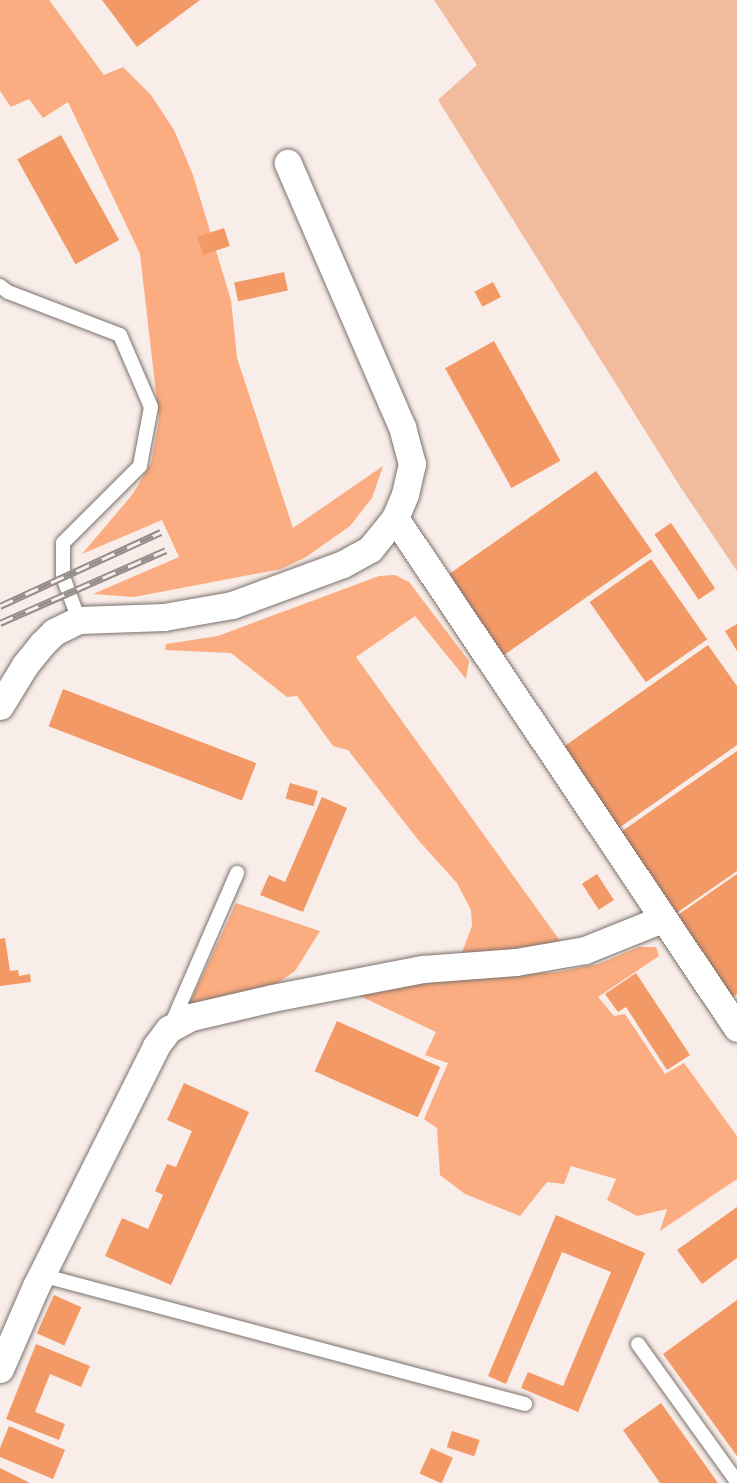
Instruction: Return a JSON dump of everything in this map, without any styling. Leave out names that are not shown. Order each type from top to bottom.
[{"type":"street","points":[[0,706],[42,644],[54,632],[79,620],[164,617],[232,605],[343,564],[370,549],[395,518],[405,494],[412,464],[402,427],[288,163]]},
{"type":"street","points":[[395,518],[737,1028]]},
{"type":"street","points":[[0,1369],[41,1275],[156,1046],[169,1029],[191,1017],[296,993],[423,969],[516,962],[585,950],[662,919]]},
{"type":"lane","points":[[0,286],[8,292],[120,335],[151,407],[140,466],[63,543],[63,577],[79,620]]},
{"type":"lane","points":[[169,1029],[237,873]]},
{"type":"lane","points":[[41,1275],[525,1404]]},
{"type":"lane","points":[[638,1344],[737,1482]]},
{"type":"shaded area","points":[[0,0],[49,0],[104,75],[123,67],[151,95],[174,130],[193,175],[231,300],[237,358],[293,528],[383,466],[372,498],[350,526],[306,557],[281,569],[134,597],[93,594],[179,557],[162,520],[82,554],[132,495],[151,463],[159,419],[140,254],[68,102],[43,118],[29,99],[11,107],[0,91]]},
{"type":"shaded area","points":[[434,0],[737,0],[737,571],[681,488],[438,100],[477,65]]},
{"type":"shaded area","points":[[395,575],[409,582],[469,661],[466,679],[415,616],[356,657],[563,945],[461,955],[472,926],[471,910],[457,883],[419,841],[348,750],[333,746],[297,696],[287,697],[231,653],[165,650],[166,644],[218,636],[379,576]]},
{"type":"shaded area","points":[[236,903],[320,931],[295,971],[272,987],[189,1005]]},
{"type":"shaded area","points":[[639,947],[656,947],[659,956],[598,997],[614,1016],[625,1014],[665,1074],[684,1063],[737,1136],[737,1179],[660,1231],[667,1209],[637,1216],[607,1200],[616,1179],[571,1166],[564,1184],[547,1182],[520,1216],[465,1194],[440,1175],[437,1128],[424,1119],[448,1063],[425,1055],[436,1032],[358,995],[422,982],[557,972],[598,964]]},
{"type":"building","points":[[102,0],[200,0],[137,47]]},
{"type":"building","points":[[61,135],[119,240],[75,264],[17,159]]},
{"type":"building","points":[[224,228],[230,246],[203,255],[197,237]]},
{"type":"building","points":[[284,272],[288,291],[238,301],[234,283]]},
{"type":"building","points":[[493,282],[501,297],[482,307],[474,292]]},
{"type":"building","points":[[494,341],[560,461],[511,488],[445,368]]},
{"type":"building","points":[[596,471],[652,551],[503,656],[447,575]]},
{"type":"building","points":[[671,523],[715,588],[699,600],[654,534]]},
{"type":"building","points":[[651,559],[707,639],[646,682],[590,602]]},
{"type":"building","points":[[737,624],[737,651],[725,631]]},
{"type":"building","points":[[708,645],[737,686],[737,745],[616,830],[559,750]]},
{"type":"building","points":[[63,689],[256,763],[242,801],[49,726]]},
{"type":"building","points":[[737,751],[737,871],[675,914],[618,834]]},
{"type":"building","points":[[290,783],[318,791],[313,806],[286,798]]},
{"type":"building","points":[[322,797],[347,808],[303,912],[260,895],[269,875],[285,882]]},
{"type":"building","points":[[597,874],[614,900],[599,910],[582,884]]},
{"type":"building","points":[[737,874],[737,994],[732,997],[675,917]]},
{"type":"building","points":[[5,938],[10,971],[18,970],[19,976],[30,974],[31,982],[0,986],[0,939]]},
{"type":"building","points":[[636,973],[690,1055],[667,1070],[626,1007],[618,1012],[605,994]]},
{"type":"building","points":[[337,1021],[440,1067],[418,1117],[315,1071]]},
{"type":"building","points":[[184,1083],[249,1112],[171,1285],[105,1256],[122,1218],[148,1229],[163,1195],[155,1191],[167,1164],[176,1167],[192,1131],[167,1120]]},
{"type":"building","points":[[737,1207],[737,1258],[702,1284],[677,1250]]},
{"type":"building","points":[[556,1215],[645,1253],[578,1412],[521,1388],[528,1372],[563,1386],[611,1272],[562,1252],[506,1384],[488,1376]]},
{"type":"building","points":[[54,1295],[81,1307],[64,1346],[37,1333]]},
{"type":"building","points":[[737,1300],[737,1456],[663,1354]]},
{"type":"building","points":[[36,1344],[90,1366],[81,1387],[50,1374],[35,1412],[65,1424],[59,1440],[6,1419]]},
{"type":"building","points":[[661,1403],[718,1483],[660,1483],[623,1430]]},
{"type":"building","points":[[9,1426],[65,1450],[53,1479],[0,1457],[0,1448]]},
{"type":"building","points":[[452,1431],[480,1440],[474,1456],[447,1447]]},
{"type":"building","points":[[431,1448],[453,1458],[442,1483],[420,1474]]},
{"type":"building","points":[[0,1468],[30,1483],[0,1483]]},
{"type":"railway","points":[[0,606],[161,532]]},
{"type":"railway","points":[[0,623],[166,550]]}]
